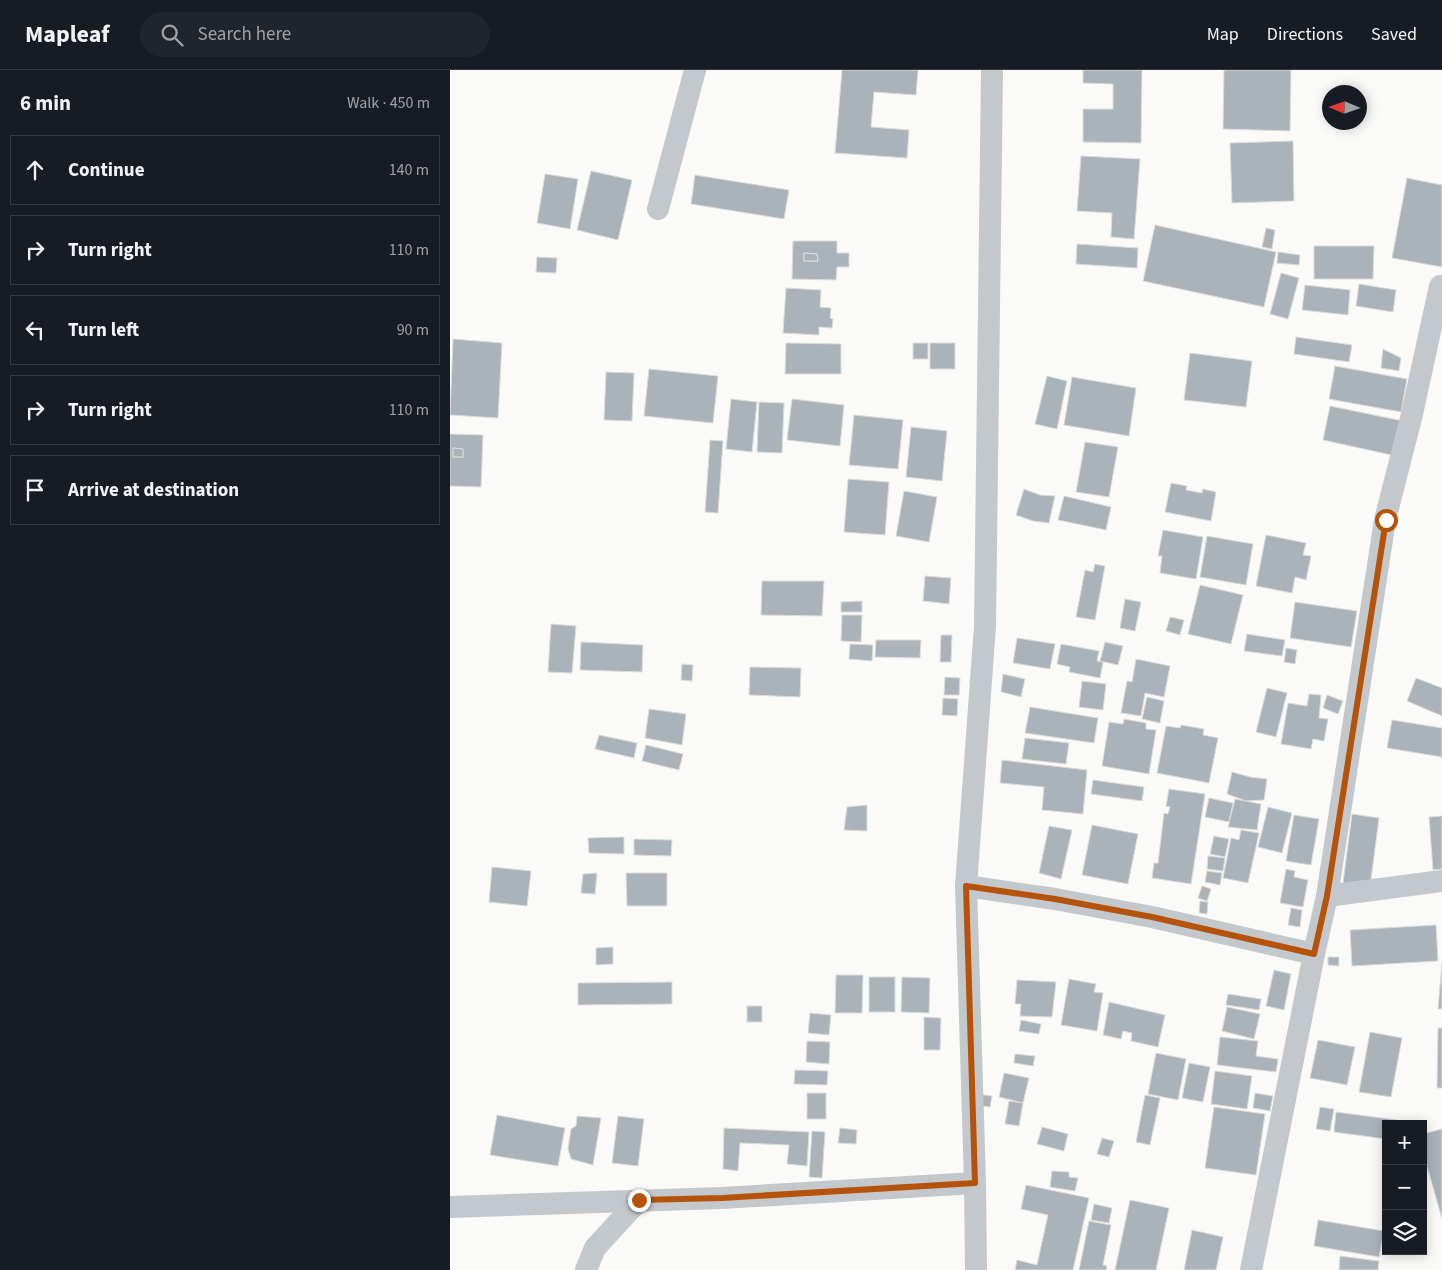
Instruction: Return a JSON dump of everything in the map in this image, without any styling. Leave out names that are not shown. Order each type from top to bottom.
[{"type":"street","points":[[658,209],[695,70]]},
{"type":"street","points":[[976,1270],[966,886],[985,626],[992,70]]},
{"type":"street","points":[[1251,1270],[1327,896],[1386,520],[1440,286],[1442,286]]},
{"type":"street","points":[[1327,896],[1442,881]]},
{"type":"street","points":[[966,886],[1055,899],[1152,917],[1314,954]]},
{"type":"street","points":[[450,1207],[722,1198],[975,1183]]},
{"type":"street","points":[[586,1270],[595,1248],[639,1200]]},
{"type":"building","points":[[842,70],[918,70],[916,95],[874,92],[871,127],[909,130],[907,158],[835,153]]},
{"type":"building","points":[[1083,70],[1142,70],[1141,143],[1083,142],[1083,109],[1113,109],[1113,84],[1083,83]]},
{"type":"building","points":[[1224,70],[1291,70],[1290,131],[1223,129]]},
{"type":"building","points":[[1293,141],[1294,201],[1232,203],[1230,143]]},
{"type":"building","points":[[1081,156],[1140,159],[1134,239],[1111,237],[1112,213],[1077,211]]},
{"type":"building","points":[[591,171],[632,180],[618,240],[577,230]]},
{"type":"building","points":[[545,174],[578,179],[570,229],[537,223]]},
{"type":"building","points":[[695,175],[789,190],[784,219],[691,204]]},
{"type":"building","points":[[1407,178],[1442,185],[1442,267],[1392,258]]},
{"type":"building","points":[[1155,225],[1276,252],[1264,307],[1143,281]]},
{"type":"building","points":[[1266,228],[1275,230],[1272,249],[1262,247]]},
{"type":"building","points":[[793,241],[837,241],[837,253],[849,253],[849,267],[837,267],[836,280],[792,279]],"holes":[[[804,253],[817,254],[818,261],[804,261]]]},
{"type":"building","points":[[1077,244],[1138,248],[1137,268],[1076,264]]},
{"type":"building","points":[[1314,246],[1374,246],[1373,279],[1314,279]]},
{"type":"building","points":[[1278,252],[1300,255],[1299,265],[1277,263]]},
{"type":"building","points":[[804,253],[817,254],[818,261],[804,261]]},
{"type":"building","points":[[537,257],[557,258],[556,273],[536,272]]},
{"type":"building","points":[[1281,273],[1299,278],[1288,319],[1270,314]]},
{"type":"building","points":[[1359,284],[1396,290],[1393,312],[1356,306]]},
{"type":"building","points":[[1305,285],[1350,290],[1348,315],[1302,310]]},
{"type":"building","points":[[786,288],[821,290],[820,307],[831,308],[832,328],[819,327],[819,335],[783,333]]},
{"type":"building","points":[[1296,337],[1352,345],[1349,362],[1294,354]]},
{"type":"building","points":[[453,339],[502,343],[498,418],[450,415]]},
{"type":"building","points":[[786,343],[841,344],[841,374],[785,374]]},
{"type":"building","points":[[913,343],[928,343],[928,359],[913,359]]},
{"type":"building","points":[[930,343],[955,343],[955,369],[930,369]]},
{"type":"building","points":[[1383,349],[1401,358],[1399,371],[1381,368]]},
{"type":"building","points":[[1190,353],[1252,361],[1246,407],[1184,400]]},
{"type":"building","points":[[1335,366],[1407,379],[1401,412],[1329,399]]},
{"type":"building","points":[[649,369],[718,376],[713,423],[644,416]]},
{"type":"building","points":[[606,372],[634,373],[632,421],[604,420]]},
{"type":"building","points":[[1047,376],[1067,381],[1057,429],[1035,424]]},
{"type":"building","points":[[1072,377],[1136,388],[1129,436],[1064,425]]},
{"type":"building","points":[[731,399],[757,402],[752,452],[726,449]]},
{"type":"building","points":[[792,399],[844,405],[840,446],[787,440]]},
{"type":"building","points":[[759,402],[784,403],[782,453],[757,452]]},
{"type":"building","points":[[1330,406],[1403,421],[1396,456],[1323,440]]},
{"type":"building","points":[[854,415],[903,420],[898,469],[849,465]]},
{"type":"building","points":[[911,427],[947,431],[942,481],[906,477]]},
{"type":"building","points":[[450,434],[483,435],[481,487],[450,486]],"holes":[[[453,448],[463,449],[463,457],[453,457]]]},
{"type":"building","points":[[710,440],[723,441],[718,513],[705,512]]},
{"type":"building","points":[[1085,442],[1118,447],[1109,497],[1076,492]]},
{"type":"building","points":[[453,448],[463,449],[463,457],[453,457]]},
{"type":"building","points":[[848,479],[889,482],[885,535],[844,532]]},
{"type":"building","points":[[1171,483],[1187,486],[1186,490],[1202,493],[1203,489],[1216,492],[1211,521],[1165,512]]},
{"type":"building","points":[[1024,489],[1040,495],[1055,496],[1049,523],[1033,521],[1016,515]]},
{"type":"building","points":[[904,491],[937,497],[929,542],[896,536]]},
{"type":"building","points":[[1064,496],[1111,507],[1106,530],[1058,520]]},
{"type":"building","points":[[1163,530],[1203,537],[1196,579],[1160,573],[1162,556],[1158,556]]},
{"type":"building","points":[[1266,535],[1306,543],[1303,555],[1311,556],[1306,580],[1295,577],[1292,593],[1256,586]]},
{"type":"building","points":[[1207,536],[1253,544],[1246,585],[1200,577]]},
{"type":"building","points":[[1095,564],[1105,566],[1095,620],[1076,617],[1085,570],[1093,572]]},
{"type":"building","points":[[925,576],[951,578],[949,604],[923,601]]},
{"type":"building","points":[[762,581],[824,581],[822,616],[761,615]]},
{"type":"building","points":[[1200,585],[1243,595],[1231,644],[1188,634]]},
{"type":"building","points":[[1125,599],[1141,602],[1135,631],[1120,628]]},
{"type":"building","points":[[862,601],[862,612],[841,612],[841,602]]},
{"type":"building","points":[[1295,602],[1357,611],[1351,647],[1290,638]]},
{"type":"building","points":[[842,615],[862,615],[861,642],[841,641]]},
{"type":"building","points":[[1170,617],[1184,620],[1180,635],[1166,631]]},
{"type":"building","points":[[551,624],[576,626],[572,673],[548,672]]},
{"type":"building","points":[[1247,634],[1285,640],[1282,656],[1244,651]]},
{"type":"building","points":[[941,635],[952,635],[951,662],[940,662]]},
{"type":"building","points":[[1017,638],[1055,644],[1050,669],[1013,663]]},
{"type":"building","points":[[876,640],[921,640],[920,658],[875,657]]},
{"type":"building","points":[[581,642],[643,645],[642,672],[580,670]]},
{"type":"building","points":[[1105,642],[1123,646],[1118,665],[1100,661]]},
{"type":"building","points":[[850,644],[873,645],[872,661],[849,659]]},
{"type":"building","points":[[1061,644],[1099,651],[1097,661],[1103,662],[1100,678],[1069,672],[1070,667],[1057,664]]},
{"type":"building","points":[[1286,648],[1297,650],[1295,664],[1284,662]]},
{"type":"building","points":[[1136,659],[1170,666],[1164,697],[1145,693],[1141,716],[1121,713],[1127,681],[1132,682]]},
{"type":"building","points":[[682,664],[693,665],[692,681],[681,680]]},
{"type":"building","points":[[750,667],[801,668],[800,697],[749,695]]},
{"type":"building","points":[[1003,674],[1025,679],[1021,697],[1001,692]]},
{"type":"building","points":[[945,677],[960,678],[959,695],[944,695]]},
{"type":"building","points":[[1416,678],[1442,688],[1442,716],[1407,701]]},
{"type":"building","points":[[1082,681],[1106,684],[1103,710],[1079,707]]},
{"type":"building","points":[[1267,688],[1287,693],[1276,737],[1256,732]]},
{"type":"building","points":[[1309,694],[1321,695],[1319,718],[1328,719],[1324,741],[1313,739],[1311,749],[1281,744],[1288,703],[1307,706]]},
{"type":"building","points":[[1327,695],[1343,701],[1338,714],[1323,708]]},
{"type":"building","points":[[1147,697],[1164,701],[1160,723],[1142,719]]},
{"type":"building","points":[[943,698],[958,699],[957,716],[942,715]]},
{"type":"building","points":[[1030,707],[1098,718],[1094,743],[1025,733]]},
{"type":"building","points":[[649,709],[686,714],[682,745],[645,738]]},
{"type":"building","points":[[1124,719],[1146,723],[1146,729],[1156,730],[1149,774],[1102,766],[1109,722],[1123,724]]},
{"type":"building","points":[[1392,720],[1442,728],[1442,757],[1387,748]]},
{"type":"building","points":[[1181,725],[1204,729],[1203,735],[1218,738],[1209,783],[1157,773],[1166,726],[1180,728]]},
{"type":"building","points":[[599,735],[637,743],[634,758],[595,749]]},
{"type":"building","points":[[1025,738],[1069,743],[1066,764],[1022,759]]},
{"type":"building","points":[[646,745],[683,754],[679,770],[642,761]]},
{"type":"building","points":[[1002,760],[1087,770],[1083,814],[1042,810],[1044,787],[1000,783]]},
{"type":"building","points":[[1232,772],[1267,779],[1264,800],[1246,801],[1227,794]]},
{"type":"building","points":[[1093,780],[1144,787],[1142,801],[1091,794]]},
{"type":"building","points":[[1169,789],[1205,794],[1191,884],[1152,878],[1154,863],[1158,863],[1164,813],[1168,814],[1170,807],[1166,806]]},
{"type":"building","points":[[1209,798],[1233,803],[1229,822],[1205,817]]},
{"type":"building","points":[[1235,799],[1261,804],[1257,830],[1228,827]]},
{"type":"building","points":[[867,805],[867,831],[844,830],[847,807]]},
{"type":"building","points":[[1268,807],[1292,813],[1282,853],[1258,847]]},
{"type":"building","points":[[1352,814],[1379,818],[1370,887],[1343,883]]},
{"type":"building","points":[[1294,815],[1319,819],[1311,865],[1286,861]]},
{"type":"building","points":[[1442,816],[1442,869],[1433,870],[1429,817]]},
{"type":"building","points":[[1092,825],[1138,834],[1128,884],[1082,875]]},
{"type":"building","points":[[1049,826],[1072,830],[1061,879],[1039,873]]},
{"type":"building","points":[[1241,830],[1259,833],[1248,883],[1223,878],[1231,838],[1239,840]]},
{"type":"building","points":[[1214,836],[1229,839],[1225,857],[1210,854]]},
{"type":"building","points":[[624,837],[624,854],[589,853],[588,838]]},
{"type":"building","points":[[634,839],[672,840],[671,856],[634,855]]},
{"type":"building","points":[[1208,856],[1225,858],[1223,871],[1207,869]]},
{"type":"building","points":[[492,867],[531,871],[527,906],[489,902]]},
{"type":"building","points":[[1286,869],[1295,871],[1294,877],[1308,880],[1303,907],[1280,903]]},
{"type":"building","points":[[1207,871],[1222,873],[1220,885],[1205,882]]},
{"type":"building","points":[[597,873],[595,894],[581,893],[583,874]]},
{"type":"building","points":[[626,873],[667,873],[667,906],[627,906]]},
{"type":"building","points":[[1202,886],[1211,889],[1207,901],[1198,898]]},
{"type":"building","points":[[1200,901],[1208,902],[1207,914],[1199,913]]},
{"type":"building","points":[[1291,908],[1302,910],[1300,927],[1288,925]]},
{"type":"building","points":[[1436,925],[1438,961],[1352,966],[1350,930]]},
{"type":"building","points":[[613,947],[613,964],[596,965],[596,948]]},
{"type":"building","points":[[1328,957],[1339,957],[1339,966],[1328,965]]},
{"type":"building","points":[[1442,962],[1442,1009],[1438,1009]]},
{"type":"building","points":[[1274,970],[1291,974],[1284,1010],[1266,1006]]},
{"type":"building","points":[[836,975],[863,975],[862,1013],[835,1013]]},
{"type":"building","points":[[869,977],[895,977],[895,1012],[869,1012]]},
{"type":"building","points":[[902,977],[930,978],[929,1013],[901,1012]]},
{"type":"building","points":[[1069,979],[1096,984],[1094,992],[1103,993],[1097,1031],[1061,1025]]},
{"type":"building","points":[[1017,980],[1056,982],[1052,1017],[1020,1016],[1021,1004],[1015,1004]]},
{"type":"building","points":[[672,982],[672,1004],[578,1005],[578,983]]},
{"type":"building","points":[[1228,994],[1261,999],[1259,1010],[1226,1005]]},
{"type":"building","points":[[1109,1002],[1165,1015],[1158,1047],[1131,1041],[1132,1033],[1123,1031],[1121,1039],[1103,1035]]},
{"type":"building","points":[[747,1006],[762,1006],[762,1022],[747,1022]]},
{"type":"building","points":[[1227,1007],[1260,1014],[1254,1039],[1222,1031]]},
{"type":"building","points":[[810,1013],[831,1015],[829,1035],[808,1033]]},
{"type":"building","points":[[924,1017],[941,1018],[940,1050],[924,1050]]},
{"type":"building","points":[[1021,1020],[1041,1024],[1039,1034],[1019,1031]]},
{"type":"building","points":[[1438,1028],[1442,1028],[1442,1088],[1437,1088]]},
{"type":"building","points":[[1370,1032],[1402,1038],[1391,1097],[1359,1092]]},
{"type":"building","points":[[1220,1037],[1258,1041],[1256,1056],[1278,1059],[1276,1072],[1217,1065]]},
{"type":"building","points":[[1318,1040],[1355,1047],[1347,1085],[1310,1078]]},
{"type":"building","points":[[807,1041],[830,1042],[829,1064],[806,1062]]},
{"type":"building","points":[[1156,1053],[1186,1059],[1178,1100],[1148,1094]]},
{"type":"building","points":[[1015,1054],[1035,1056],[1033,1066],[1014,1063]]},
{"type":"building","points":[[1189,1063],[1210,1067],[1203,1102],[1182,1098]]},
{"type":"building","points":[[795,1070],[828,1071],[827,1085],[794,1084]]},
{"type":"building","points":[[1215,1071],[1252,1076],[1247,1109],[1211,1104]]},
{"type":"building","points":[[1004,1073],[1029,1078],[1023,1103],[999,1097]]},
{"type":"building","points":[[807,1093],[826,1093],[826,1119],[807,1119]]},
{"type":"building","points":[[1255,1093],[1273,1096],[1270,1111],[1253,1108]]},
{"type":"building","points":[[977,1094],[992,1096],[990,1107],[975,1105]]},
{"type":"building","points":[[1145,1095],[1160,1098],[1150,1145],[1136,1142]]},
{"type":"building","points":[[1009,1101],[1023,1103],[1019,1126],[1005,1124]]},
{"type":"building","points":[[1214,1107],[1265,1114],[1256,1175],[1205,1168]]},
{"type":"building","points":[[1320,1107],[1334,1109],[1330,1131],[1316,1129]]},
{"type":"building","points":[[1336,1112],[1397,1120],[1382,1120],[1382,1138],[1334,1132]]},
{"type":"building","points":[[497,1115],[565,1128],[558,1166],[490,1155]]},
{"type":"building","points":[[577,1116],[601,1118],[593,1165],[571,1159],[568,1149],[571,1129],[576,1126]]},
{"type":"building","points":[[618,1116],[644,1119],[638,1166],[612,1163]]},
{"type":"building","points":[[1042,1127],[1068,1134],[1064,1151],[1037,1144]]},
{"type":"building","points":[[724,1128],[809,1132],[807,1166],[787,1164],[789,1145],[740,1143],[738,1171],[723,1169]]},
{"type":"building","points":[[840,1128],[857,1130],[856,1144],[838,1143]]},
{"type":"building","points":[[1442,1129],[1442,1219],[1427,1166],[1427,1133]]},
{"type":"building","points":[[812,1131],[825,1132],[822,1178],[809,1177]]},
{"type":"building","points":[[1102,1138],[1114,1141],[1109,1157],[1097,1154]]},
{"type":"building","points":[[1052,1171],[1069,1172],[1069,1177],[1078,1178],[1075,1191],[1050,1187]]},
{"type":"building","points":[[1026,1185],[1089,1198],[1073,1270],[1015,1270],[1017,1260],[1037,1265],[1048,1215],[1021,1209]]},
{"type":"building","points":[[1130,1200],[1169,1208],[1156,1270],[1115,1270]]},
{"type":"building","points":[[1094,1204],[1112,1208],[1109,1223],[1091,1220]]},
{"type":"building","points":[[1318,1220],[1382,1231],[1379,1257],[1314,1246]]},
{"type":"building","points":[[1089,1221],[1111,1225],[1103,1265],[1107,1266],[1106,1270],[1079,1270]]},
{"type":"building","points":[[1192,1230],[1223,1237],[1216,1270],[1184,1270]]},
{"type":"building","points":[[1340,1256],[1379,1261],[1378,1270],[1339,1270]]},
{"type":"route","points":[[639,1200],[722,1198],[975,1183],[966,886],[1055,899],[1152,917],[1314,954],[1327,896],[1386,520]]}]
